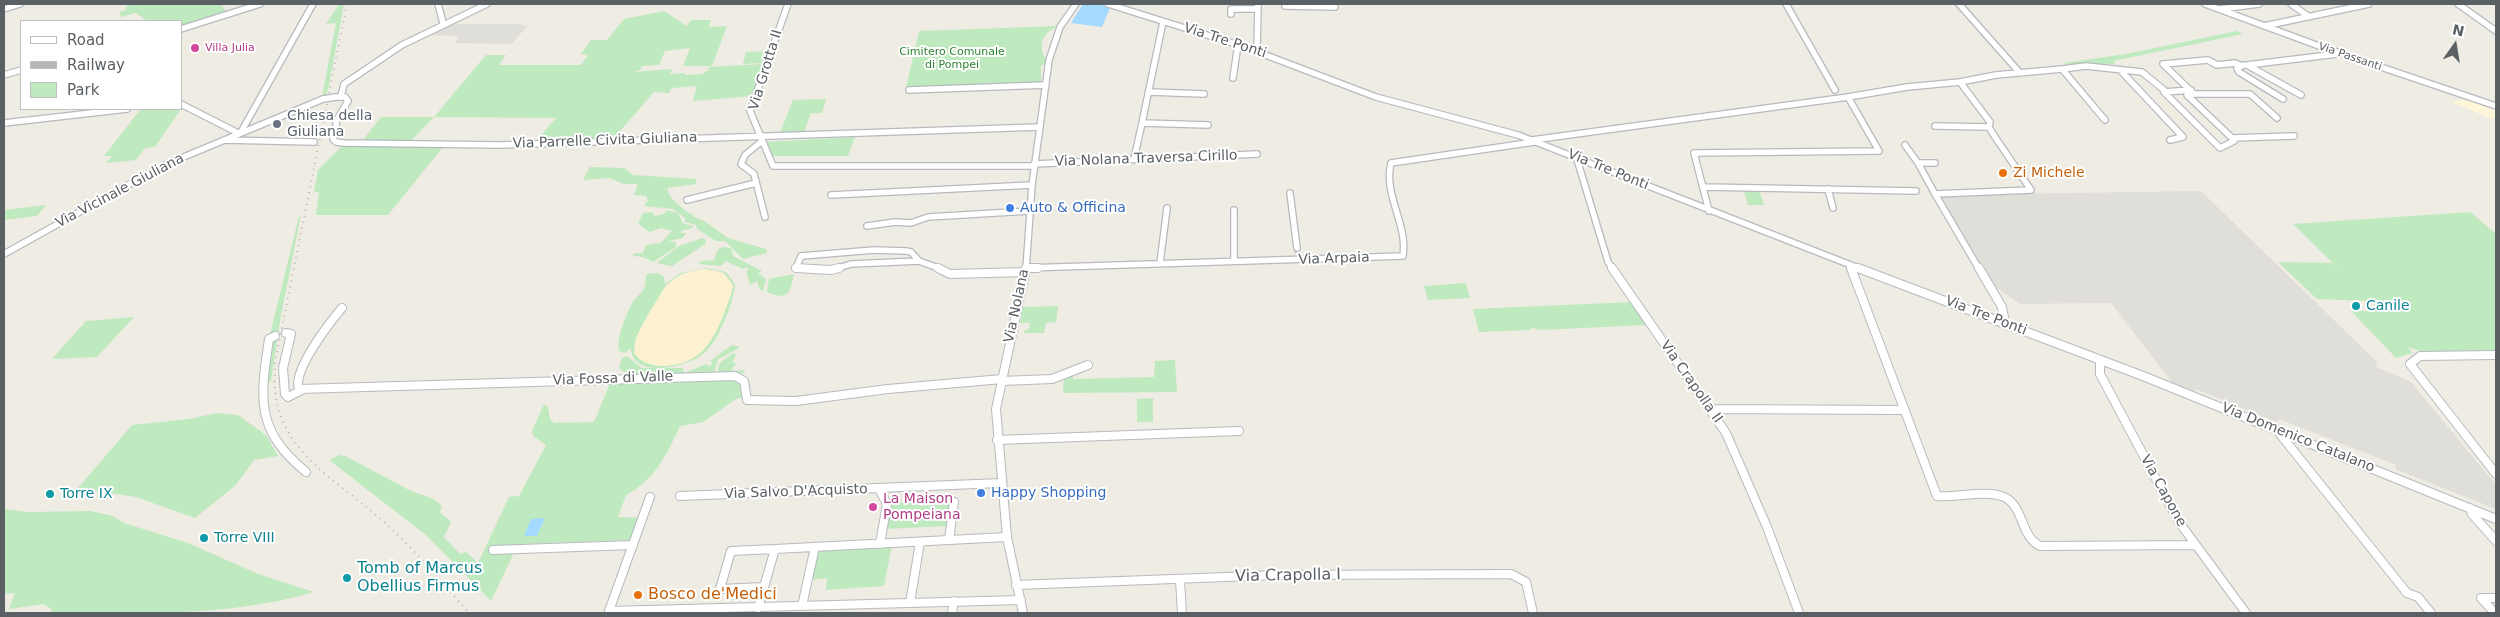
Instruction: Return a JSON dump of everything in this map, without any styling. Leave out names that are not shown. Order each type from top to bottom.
[{"type":"street","points":[[4,8],[20,4]]},
{"type":"street","points":[[182,29],[260,4]]},
{"type":"street","points":[[239,132],[313,4]]},
{"type":"street","points":[[438,4],[443,23]]},
{"type":"street","points":[[182,104],[239,132],[323,99],[338,96],[344,84],[402,44],[443,23],[487,4]]},
{"type":"street","name":"Via Grotta II","points":[[788,4],[750,110],[773,166],[1034,165]]},
{"type":"street","name":"Via Nolana","points":[[1023,613],[1006,537],[996,409],[1025,270],[1034,165],[1049,60],[1060,27],[1076,4]]},
{"type":"street","name":"Via Tre Ponti","points":[[1108,4],[1238,44],[1376,97],[1533,141],[1576,156],[1850,266],[2100,360]]},
{"type":"street","points":[[1286,4],[1286,6],[1335,7]]},
{"type":"street","points":[[1786,4],[1835,90]]},
{"type":"street","points":[[1959,4],[2020,73]]},
{"type":"street","name":"Via Passanti","points":[[2205,4],[2340,54],[2496,106]]},
{"type":"street","points":[[2220,9],[2259,4]]},
{"type":"street","points":[[2291,4],[2308,16]]},
{"type":"street","points":[[2263,26],[2369,4]]},
{"type":"street","points":[[2458,4],[2496,31]]},
{"type":"street","points":[[1231,14],[1231,9],[1258,6],[1257,51]]},
{"type":"street","points":[[1134,160],[1163,22]]},
{"type":"street","points":[[1233,78],[1238,44]]},
{"type":"street","points":[[2283,99],[2239,72],[2237,68],[2244,65],[2340,54]]},
{"type":"street","points":[[2192,92],[2164,64],[2205,60],[2217,65],[2236,63],[2244,65],[2301,95]]},
{"type":"street","points":[[1533,141],[1848,97],[1907,86],[1960,82],[2086,66],[2142,72],[2164,90],[2220,148],[2234,141],[2232,138]]},
{"type":"street","points":[[2062,69],[2105,120]]},
{"type":"street","points":[[4,75],[20,70]]},
{"type":"street","points":[[2121,71],[2183,137],[2170,140]]},
{"type":"street","points":[[1935,194],[2031,190],[1989,127],[1990,122],[1960,82]]},
{"type":"street","points":[[909,90],[1046,85]]},
{"type":"street","points":[[2164,90],[2250,94],[2277,118]]},
{"type":"street","points":[[1149,92],[1204,94]]},
{"type":"street","points":[[2192,92],[2187,94],[2232,138],[2294,136]]},
{"type":"street","name":"Via Parrelle Civita Giuliana","points":[[338,96],[347,99],[348,103],[338,120],[333,139],[340,143],[483,145],[761,138],[1039,127]]},
{"type":"street","points":[[1709,211],[1704,186],[1693,154],[1697,152],[1879,151],[1848,97]]},
{"type":"street","points":[[4,123],[34,118],[117,110]]},
{"type":"street","points":[[1142,123],[1208,125]]},
{"type":"street","points":[[1935,126],[1989,127]]},
{"type":"street","name":"Via Vicinale Giuliana","points":[[4,254],[141,177],[239,132]]},
{"type":"street","points":[[761,138],[745,155],[741,164],[754,174],[765,217]]},
{"type":"street","points":[[221,140],[314,142]]},
{"type":"street","name":"Via Arpaia","points":[[919,261],[914,254],[906,250],[874,250],[801,256],[796,268],[831,270],[851,264],[919,261],[932,264],[950,274],[1160,263],[1234,262],[1298,255],[1403,256],[1404,246],[1394,203],[1389,169],[1394,161],[1533,141]]},
{"type":"street","points":[[1905,145],[1918,163],[2002,307],[2005,323]]},
{"type":"street","name":"Via Nolana Traversa Cirillo","points":[[1034,165],[1257,154]]},
{"type":"street","name":"Via Crapolla II","points":[[1576,156],[1608,262],[1711,409],[1732,443],[1799,613]]},
{"type":"street","points":[[1918,163],[1934,163]]},
{"type":"street","points":[[687,200],[756,183]]},
{"type":"street","points":[[831,195],[1032,185]]},
{"type":"street","points":[[1704,186],[1916,191]]},
{"type":"street","points":[[1828,189],[1833,208]]},
{"type":"street","points":[[1290,193],[1298,255]]},
{"type":"street","points":[[1160,263],[1167,208]]},
{"type":"street","points":[[1234,210],[1234,262]]},
{"type":"street","points":[[867,226],[895,222],[911,223],[928,217],[1029,211]]},
{"type":"street","points":[[1850,266],[1934,493],[1942,497],[2005,498],[2014,506],[2035,545],[2195,545]]},
{"type":"street","points":[[286,333],[291,334],[283,368],[284,394],[288,397],[294,396],[302,390],[297,384],[298,377],[324,330],[342,308]]},
{"type":"street","points":[[275,336],[269,339],[261,391],[266,418],[280,450],[306,472]]},
{"type":"street","points":[[2496,355],[2420,356],[2410,364],[2496,474]]},
{"type":"street","name":"Via Domenico Catalano","points":[[2100,360],[2276,429],[2496,519]]},
{"type":"street","name":"Via Capone","points":[[2100,360],[2099,371],[2174,514],[2246,613]]},
{"type":"street","points":[[1002,380],[1052,379],[1088,365]]},
{"type":"street","name":"Via Fossa di Valle","points":[[302,390],[735,376],[744,381],[747,400],[781,402],[888,389],[1002,380]]},
{"type":"street","points":[[1711,409],[1902,410]]},
{"type":"street","points":[[2276,429],[2407,593],[2418,598],[2431,613]]},
{"type":"street","points":[[997,440],[1239,430]]},
{"type":"street","name":"Via Salvo D'Acquisto","points":[[680,496],[1001,483]]},
{"type":"street","points":[[879,489],[887,504],[880,544]]},
{"type":"street","points":[[650,497],[609,611],[1021,600]]},
{"type":"street","points":[[949,540],[954,502]]},
{"type":"street","points":[[2470,508],[2472,514],[2496,541]]},
{"type":"street","points":[[764,587],[720,589],[731,551],[1006,537]]},
{"type":"street","points":[[910,603],[920,542]]},
{"type":"street","points":[[493,550],[633,545]]},
{"type":"street","points":[[802,606],[815,547]]},
{"type":"street","points":[[758,608],[775,549]]},
{"type":"street","name":"Via Crapolla I","points":[[1016,585],[1278,575],[1511,574],[1526,582],[1532,613]]},
{"type":"street","points":[[1180,580],[1182,613]]},
{"type":"street","points":[[2495,613],[2481,598],[2496,598]]},
{"type":"street","points":[[952,613],[954,602]]},
{"type":"shaded area","points":[[445,24],[518,24],[527,26],[512,44],[455,43],[459,36],[424,35]]},
{"type":"shaded area","points":[[2469,99],[2496,108],[2496,118],[2492,119],[2451,102]]},
{"type":"shaded area","points":[[2201,191],[2377,362],[2376,367],[2411,382],[2496,485],[2496,509],[2395,469],[2396,465],[2279,419],[2277,422],[2195,389],[2193,393],[2174,385],[2111,303],[2020,304],[1997,288],[1989,278],[1939,195]]},
{"type":"green space","points":[[134,4],[221,4],[227,13],[182,28],[182,20],[146,20],[136,13],[121,17],[119,12],[126,10],[126,6]]},
{"type":"green space","points":[[339,4],[344,4],[329,85],[326,97],[322,97],[336,23],[326,24]]},
{"type":"green space","points":[[664,11],[687,26],[691,20],[711,20],[709,27],[727,26],[712,66],[683,66],[690,48],[665,51],[659,65],[642,66],[640,70],[633,72],[672,69],[670,74],[703,74],[708,71],[709,67],[764,64],[753,96],[693,101],[697,86],[672,88],[669,93],[654,92],[613,139],[536,141],[556,118],[434,117],[486,55],[506,55],[499,65],[581,65],[588,55],[581,54],[591,40],[607,40],[624,19]]},
{"type":"green space","name":"Cimitero Comunale di Pompei","points":[[1059,26],[1048,32],[1043,41],[1042,51],[1048,62],[1041,66],[1041,83],[906,88],[919,31]]},
{"type":"green space","points":[[2237,31],[2243,34],[2113,61],[2116,64],[2067,66],[2064,63],[2126,54]]},
{"type":"green space","points":[[769,51],[764,63],[743,64],[746,52]]},
{"type":"green space","points":[[826,99],[822,113],[811,113],[804,132],[780,133],[793,100]]},
{"type":"green space","points":[[140,110],[180,110],[155,147],[145,148],[136,160],[106,163],[112,156],[104,156]]},
{"type":"green space","points":[[381,117],[434,117],[410,142],[362,141]]},
{"type":"green space","points":[[855,137],[848,156],[770,156],[764,142]]},
{"type":"green space","points":[[343,145],[443,147],[388,215],[316,215],[319,192],[314,192],[318,170]]},
{"type":"green space","points":[[590,167],[624,168],[633,175],[696,179],[696,184],[667,188],[675,202],[688,212],[686,213],[692,214],[694,217],[704,221],[728,238],[766,249],[767,253],[743,259],[725,241],[716,241],[697,229],[696,225],[685,222],[685,218],[673,209],[644,206],[648,201],[646,196],[634,195],[638,184],[624,184],[609,178],[583,180]]},
{"type":"green space","points":[[1743,188],[1759,189],[1764,205],[1748,205]]},
{"type":"green space","points":[[46,205],[37,216],[4,220],[4,210]]},
{"type":"green space","points":[[667,210],[678,213],[683,223],[695,227],[681,231],[681,233],[686,233],[683,238],[668,241],[676,242],[676,247],[653,262],[643,257],[634,256],[632,254],[643,253],[646,245],[661,243],[672,231],[661,228],[650,232],[638,224],[643,213],[652,212],[655,216],[664,214]]},
{"type":"green space","points":[[2470,212],[2496,234],[2496,352],[2420,351],[2408,347],[2412,353],[2396,358],[2351,311],[2380,311],[2371,301],[2317,299],[2278,262],[2332,263],[2343,273],[2293,224]]},
{"type":"green space","points":[[301,215],[281,315],[271,381],[266,382],[270,335],[299,216]]},
{"type":"green space","points":[[703,238],[706,240],[705,244],[672,266],[657,263],[679,246]]},
{"type":"green space","points":[[723,247],[731,248],[733,256],[762,271],[758,273],[766,279],[763,291],[759,289],[757,281],[750,285],[746,271],[749,270],[747,267],[743,269],[726,261],[721,266],[699,264],[701,261],[714,260],[718,249]]},
{"type":"green space","points":[[706,268],[726,272],[735,284],[724,322],[709,348],[696,359],[686,363],[662,368],[641,364],[634,358],[631,348],[625,353],[619,351],[619,339],[628,311],[634,300],[643,290],[647,274],[658,273],[664,277],[665,284],[681,273]],"holes":[[[697,270],[719,271],[685,362],[666,366],[634,347],[651,310],[664,290],[675,278]]]},
{"type":"green space","points":[[794,274],[791,287],[784,296],[767,292],[769,279]]},
{"type":"green space","points":[[1466,283],[1470,298],[1428,300],[1424,286]]},
{"type":"green space","points":[[1633,302],[1648,323],[1646,325],[1540,330],[1532,328],[1530,330],[1479,332],[1473,309]]},
{"type":"green space","points":[[1058,306],[1056,322],[1046,323],[1044,333],[1024,333],[1025,330],[1029,329],[1030,323],[1020,323],[1023,307]]},
{"type":"green space","points":[[134,317],[97,357],[52,359],[86,321]]},
{"type":"green space","points":[[732,345],[740,347],[718,359],[714,373],[635,376],[632,372],[624,372],[619,368],[622,358],[627,356],[642,368],[683,368],[684,373],[706,364],[709,366],[713,363],[710,361]]},
{"type":"green space","points":[[734,353],[736,355],[732,362],[737,364],[733,367],[732,371],[745,370],[744,373],[718,372],[721,363]]},
{"type":"green space","points":[[1175,360],[1177,392],[1063,393],[1064,376],[1073,375],[1073,379],[1154,377],[1155,361]]},
{"type":"green space","points":[[734,377],[742,381],[743,397],[736,399],[703,422],[680,426],[665,456],[652,474],[645,482],[626,495],[618,517],[638,518],[630,540],[518,544],[491,601],[426,535],[329,460],[340,455],[345,456],[407,489],[438,502],[442,506],[440,512],[451,522],[444,537],[460,554],[466,552],[478,563],[509,497],[519,496],[546,445],[533,436],[532,431],[544,404],[548,407],[550,419],[554,423],[594,422],[611,381]]},
{"type":"green space","points":[[1153,398],[1153,422],[1137,422],[1137,399]]},
{"type":"green space","points":[[217,413],[238,415],[267,436],[278,456],[254,460],[236,485],[195,518],[136,497],[78,488],[132,425],[189,419]]},
{"type":"green space","points":[[919,501],[919,506],[952,504],[948,526],[885,529],[890,503]]},
{"type":"green space","points":[[4,509],[28,512],[90,511],[113,516],[124,523],[188,543],[258,574],[314,592],[250,606],[184,612],[51,613],[52,610],[44,604],[9,609],[15,593],[4,594]]},
{"type":"green space","points":[[892,545],[884,586],[826,590],[827,578],[811,580],[817,548]]},
{"type":"sand","points":[[705,269],[724,273],[733,285],[724,314],[708,345],[694,358],[673,365],[660,366],[642,361],[634,353],[637,335],[666,285],[682,274]]},
{"type":"water","points":[[1083,4],[1099,4],[1110,8],[1102,27],[1071,23]]},
{"type":"water","points":[[545,518],[537,536],[524,536],[531,519]]},
{"type":"tunnel","points":[[1297,248],[1298,255]]},
{"type":"railway","points":[[347,4],[275,362],[275,393],[280,415],[289,434],[302,451],[332,480],[383,521],[469,613]]},
{"type":"place","name":"Villa Julia","points":[[195,48]]},
{"type":"place","name":"Chiesa della Giuliana","points":[[277,124]]},
{"type":"place","name":"Zi Michele","points":[[2003,173]]},
{"type":"place","name":"Auto & Officina","points":[[1010,208]]},
{"type":"place","name":"Canile","points":[[2356,306]]},
{"type":"place","name":"Happy Shopping","points":[[981,493]]},
{"type":"place","name":"Torre IX","points":[[50,494]]},
{"type":"place","name":"La Maison Pompeiana","points":[[873,507]]},
{"type":"place","name":"Torre VIII","points":[[204,538]]},
{"type":"place","name":"Tomb of Marcus Obellius Firmus","points":[[347,578]]},
{"type":"place","name":"Bosco de'Medici","points":[[638,595]]}]
